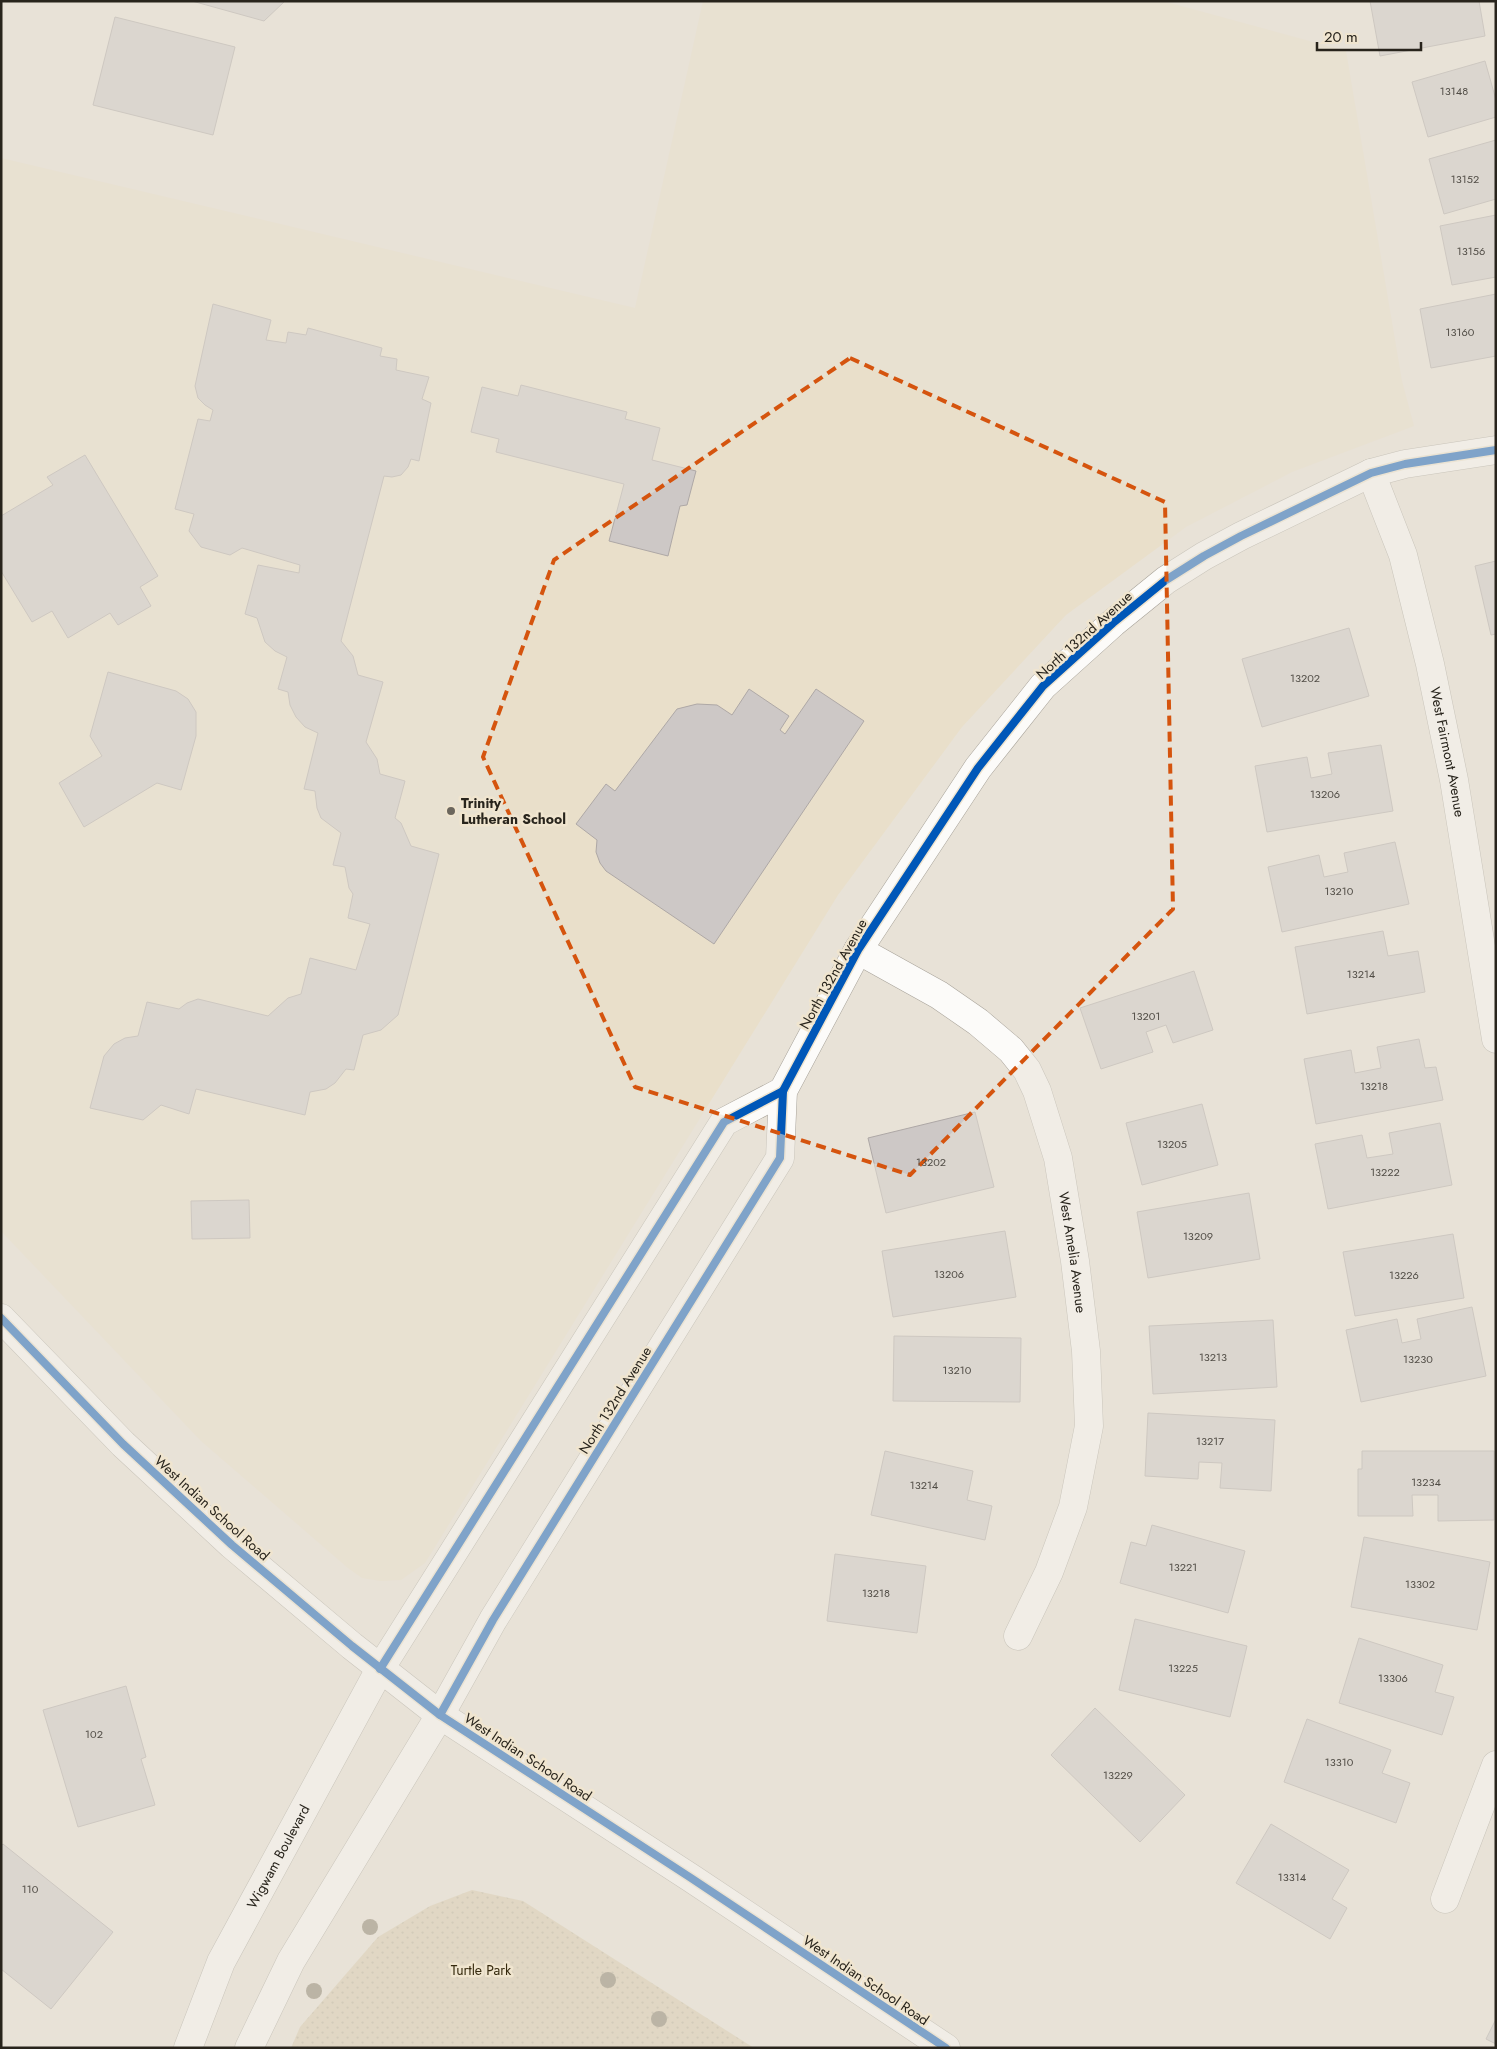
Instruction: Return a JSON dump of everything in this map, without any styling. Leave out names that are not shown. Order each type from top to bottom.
[{"type":"street","name":"North 132nd Avenue","points":[[440,1715],[493,1620],[780,1158],[783,1091],[858,950],[978,768],[1043,686],[1113,623],[1181,570],[1242,536],[1371,473],[1405,464],[1496,450]]},
{"type":"street","name":"West Fairmont Avenue","points":[[1371,473],[1403,555],[1430,664],[1454,780],[1496,1039]]},
{"type":"street","name":"West Amelia Avenue","points":[[858,950],[939,995],[978,1022],[1011,1050],[1027,1070],[1037,1091],[1058,1158],[1076,1270],[1086,1351],[1089,1426],[1073,1507],[1049,1572],[1018,1636]]},
{"type":"street","points":[[380,1669],[724,1122],[783,1091]]},
{"type":"street","name":"West Indian School Road","points":[[1,1318],[123,1444],[232,1545],[380,1669],[440,1715],[946,2048]]},
{"type":"street","name":"Wigwam Boulevard","points":[[188,2048],[222,1962],[380,1669]]},
{"type":"street","points":[[249,2048],[291,1961],[440,1715]]},
{"type":"street","points":[[1445,1900],[1496,1765]]},
{"type":"highlighted area","points":[[850,358],[1165,502],[1173,909],[910,1175],[635,1087],[483,757],[554,560]]},
{"type":"shaded area","name":"Trinity Lutheran School","points":[[703,1],[1163,1],[1346,51],[1402,381],[1414,426],[1292,472],[1186,527],[1066,615],[962,727],[838,895],[425,1563],[401,1580],[381,1581],[362,1578],[201,1441],[1,1231],[1,158],[635,308]]},
{"type":"green space","name":"Turtle Park","points":[[472,1890],[523,1901],[754,2048],[291,2048],[300,2027],[378,1937],[430,1906]]},
{"type":"building","points":[[192,1],[285,1],[264,21]]},
{"type":"building","points":[[1370,1],[1479,1],[1485,36],[1380,56]]},
{"type":"building","points":[[115,17],[235,47],[213,135],[93,105]]},
{"type":"building","points":[[1485,61],[1496,100],[1496,117],[1428,137],[1412,82]]},
{"type":"building","points":[[1496,140],[1496,199],[1444,214],[1429,159]]},
{"type":"building","points":[[1496,215],[1496,277],[1452,285],[1440,226]]},
{"type":"building","points":[[1496,294],[1496,356],[1431,368],[1420,309]]},
{"type":"building","points":[[213,304],[271,320],[266,340],[286,343],[288,332],[306,335],[308,328],[382,348],[380,356],[397,359],[396,370],[429,377],[422,399],[431,403],[419,461],[411,459],[408,467],[401,475],[384,476],[341,641],[353,656],[358,675],[383,682],[366,742],[377,759],[380,774],[405,781],[395,818],[401,823],[411,846],[439,854],[398,1015],[381,1030],[363,1035],[354,1070],[346,1069],[335,1083],[326,1089],[310,1092],[305,1115],[196,1089],[189,1114],[161,1105],[143,1120],[90,1108],[104,1056],[114,1044],[125,1038],[138,1036],[147,1002],[179,1009],[187,1003],[198,999],[268,1016],[288,998],[301,994],[310,958],[356,970],[370,924],[348,918],[353,894],[349,888],[345,867],[333,865],[341,833],[321,818],[317,808],[315,791],[304,789],[318,733],[305,727],[296,717],[290,705],[288,692],[278,689],[287,657],[275,651],[265,642],[257,618],[245,614],[258,565],[299,573],[300,565],[242,548],[230,555],[201,547],[189,531],[194,514],[175,509],[198,419],[210,421],[213,410],[198,398],[195,386]]},
{"type":"building","points":[[521,385],[627,412],[625,419],[660,428],[652,460],[696,471],[687,505],[680,506],[668,556],[609,541],[624,484],[496,452],[499,439],[471,432],[482,387],[518,396]]},
{"type":"building","points":[[85,455],[158,576],[140,587],[151,606],[118,625],[110,613],[68,638],[52,611],[32,622],[1,571],[1,516],[53,485],[47,477]]},
{"type":"building","points":[[1496,561],[1496,634],[1491,635],[1475,566]]},
{"type":"building","points":[[1349,628],[1369,696],[1262,727],[1242,659]]},
{"type":"building","points":[[108,672],[176,691],[188,699],[196,712],[196,736],[181,790],[157,783],[84,827],[59,783],[102,756],[90,736]]},
{"type":"building","points":[[749,689],[789,716],[780,730],[785,734],[816,689],[864,721],[714,944],[606,871],[600,863],[596,852],[597,840],[576,824],[606,784],[615,791],[677,709],[697,704],[717,705],[732,715]]},
{"type":"building","points":[[1381,745],[1393,811],[1267,832],[1255,766],[1307,757],[1311,778],[1332,774],[1328,753]]},
{"type":"building","points":[[1395,842],[1409,904],[1282,932],[1268,867],[1319,855],[1324,877],[1348,872],[1344,853]]},
{"type":"building","points":[[1383,931],[1388,956],[1418,951],[1425,992],[1307,1014],[1295,947]]},
{"type":"building","points":[[1194,971],[1213,1030],[1173,1043],[1166,1025],[1146,1032],[1153,1052],[1101,1069],[1080,1008]]},
{"type":"building","points":[[1419,1039],[1425,1068],[1436,1067],[1443,1100],[1316,1124],[1304,1059],[1351,1050],[1355,1073],[1381,1068],[1377,1047]]},
{"type":"building","points":[[1202,1104],[1218,1165],[1142,1185],[1126,1123]]},
{"type":"building","points":[[975,1112],[994,1187],[886,1213],[868,1138]]},
{"type":"building","points":[[1440,1123],[1452,1185],[1328,1209],[1315,1144],[1362,1135],[1367,1158],[1393,1154],[1389,1133]]},
{"type":"building","points":[[1249,1193],[1260,1259],[1148,1278],[1137,1212]]},
{"type":"building","points":[[249,1200],[250,1238],[192,1239],[191,1201]]},
{"type":"building","points":[[1005,1231],[1016,1297],[893,1317],[882,1251]]},
{"type":"building","points":[[1453,1234],[1464,1298],[1355,1316],[1343,1252]]},
{"type":"building","points":[[1472,1307],[1486,1376],[1361,1402],[1346,1330],[1397,1319],[1402,1343],[1421,1339],[1417,1319]]},
{"type":"building","points":[[1273,1320],[1277,1387],[1153,1394],[1149,1326]]},
{"type":"building","points":[[894,1336],[1021,1338],[1020,1402],[893,1401]]},
{"type":"building","points":[[1148,1413],[1275,1420],[1271,1491],[1220,1488],[1222,1463],[1199,1462],[1198,1479],[1145,1476]]},
{"type":"building","points":[[885,1451],[973,1471],[967,1500],[992,1506],[985,1540],[871,1515]]},
{"type":"building","points":[[1362,1451],[1494,1451],[1494,1520],[1438,1521],[1438,1495],[1412,1495],[1413,1516],[1358,1516],[1358,1469],[1362,1469]]},
{"type":"building","points":[[1152,1525],[1245,1551],[1228,1613],[1120,1583],[1131,1542],[1146,1546]]},
{"type":"building","points":[[1364,1537],[1490,1562],[1477,1630],[1351,1607]]},
{"type":"building","points":[[835,1554],[926,1566],[917,1633],[827,1621]]},
{"type":"building","points":[[1135,1619],[1247,1646],[1230,1717],[1119,1690]]},
{"type":"building","points":[[1359,1638],[1443,1665],[1435,1692],[1454,1697],[1442,1735],[1339,1703]]},
{"type":"building","points":[[126,1686],[146,1757],[141,1759],[155,1805],[78,1827],[43,1710]]},
{"type":"building","points":[[1095,1708],[1185,1795],[1140,1842],[1051,1755]]},
{"type":"building","points":[[1307,1719],[1391,1750],[1382,1773],[1410,1783],[1396,1823],[1284,1782]]},
{"type":"building","points":[[1271,1824],[1349,1870],[1332,1899],[1347,1908],[1330,1939],[1236,1883]]},
{"type":"building","points":[[3,1844],[113,1932],[51,2009],[1,1969],[1,1846]]},
{"type":"building","points":[[1496,2019],[1496,2044],[1486,2039]]},
{"type":"cycle path","points":[[440,1715],[493,1620],[780,1158],[783,1091],[858,950],[978,768],[1043,686],[1113,623],[1166,580],[1241,536],[1371,473],[1405,464],[1496,450]]},
{"type":"cycle path","points":[[380,1669],[724,1122],[783,1091]]},
{"type":"cycle path","points":[[1,1318],[123,1444],[232,1545],[352,1646],[440,1715],[691,1878],[946,2048]]},
{"type":"place","name":"Trinity Lutheran School","points":[[451,811]]}]
